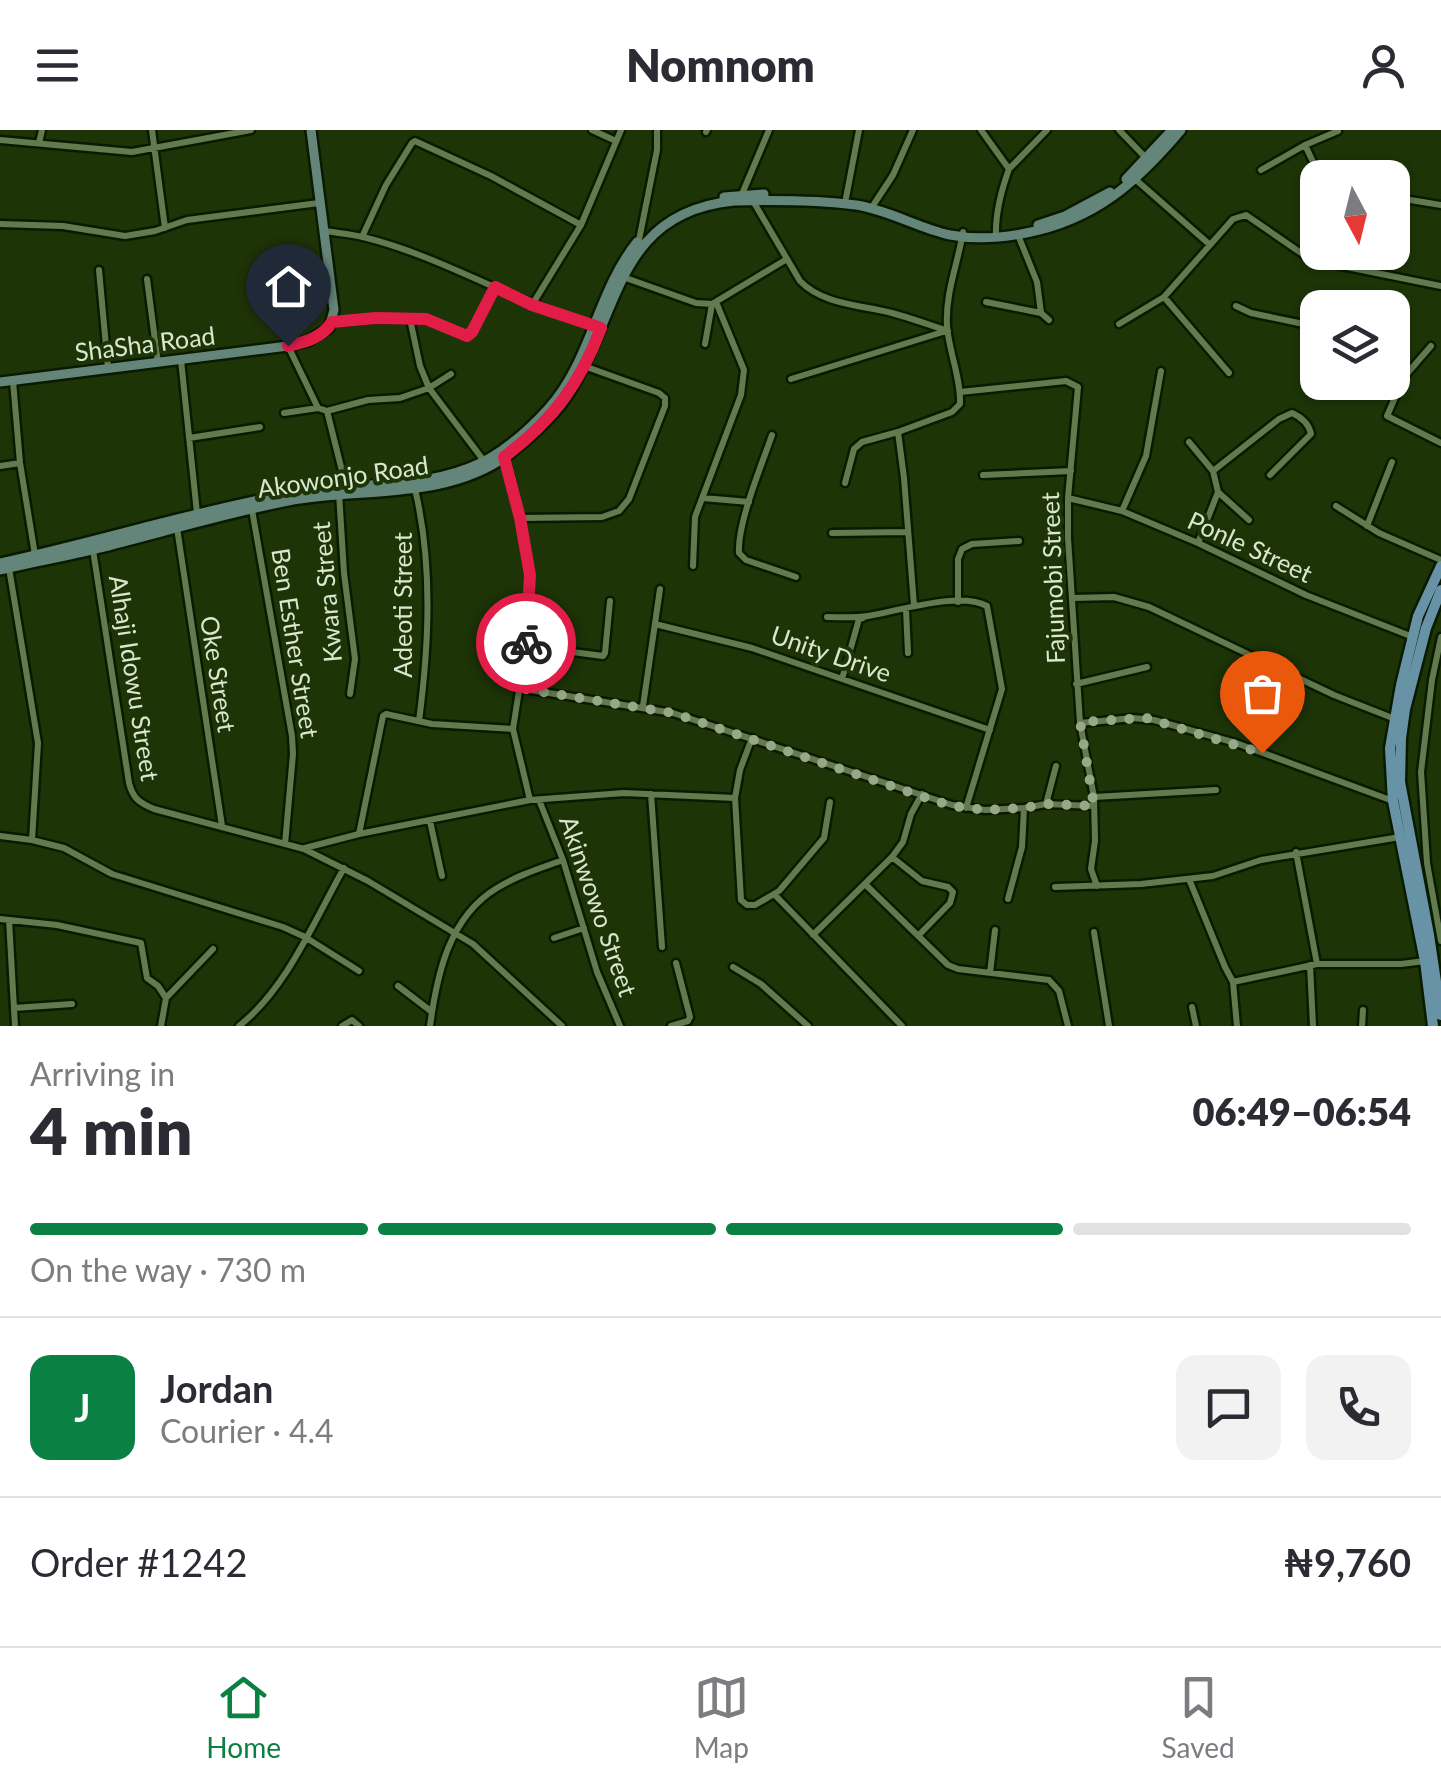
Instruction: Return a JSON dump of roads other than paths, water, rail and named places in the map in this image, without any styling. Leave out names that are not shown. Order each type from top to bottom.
[{"type":"main road","points":[[311,130],[334,310],[332,322]]},
{"type":"main road","name":"Akowonjo Road","points":[[996,235],[1065,216],[1110,192],[1172,130]]},
{"type":"main road","name":"Akowonjo Road","points":[[3,567],[93,550],[169,527],[197,513],[288,494],[413,482],[484,461],[550,406],[573,372],[640,242],[693,211],[720,203],[802,201],[858,206],[963,234],[1018,235],[1054,227],[1085,214],[1135,179],[1181,130]]},
{"type":"main road","name":"Akowonjo Road","points":[[3,567],[35,554],[342,490],[415,489],[486,469],[532,435],[570,393],[584,366],[616,272],[655,226],[692,206],[742,194],[846,198],[963,234]]},
{"type":"main road","name":"ShaSha Road","points":[[0,382],[288,346],[318,336],[332,322]]},
{"type":"main road","points":[[1433,1026],[1425,961],[1393,801],[1390,748],[1418,616],[1441,563]]},
{"type":"main road","points":[[1441,590],[1426,628],[1406,709],[1400,782],[1441,1016]]},
{"type":"street","points":[[40,144],[42,130]]},
{"type":"street","points":[[152,130],[165,228]]},
{"type":"street","points":[[0,140],[122,152],[251,130]]},
{"type":"street","points":[[592,130],[616,141]]},
{"type":"street","points":[[532,305],[581,225],[620,130]]},
{"type":"street","points":[[640,242],[657,150],[656,130]]},
{"type":"street","points":[[742,194],[769,130]]},
{"type":"street","points":[[846,198],[859,130]]},
{"type":"street","points":[[874,204],[893,176],[913,130]]},
{"type":"street","points":[[981,130],[1009,169]]},
{"type":"street","points":[[996,235],[1002,187],[1009,169],[1047,130]]},
{"type":"street","points":[[1119,130],[1146,158]]},
{"type":"street","points":[[1261,170],[1338,131]]},
{"type":"street","points":[[362,236],[386,185],[416,141],[581,225]]},
{"type":"street","points":[[1305,145],[1312,160]]},
{"type":"street","points":[[1135,179],[1209,244]]},
{"type":"street","points":[[753,200],[809,290],[948,331]]},
{"type":"street","points":[[1410,200],[1441,205]]},
{"type":"street","points":[[0,224],[63,226],[125,236],[187,220],[319,203]]},
{"type":"street","points":[[1119,324],[1164,297],[1233,219],[1246,214],[1317,260],[1441,286]]},
{"type":"street","points":[[323,230],[362,236],[432,260],[532,305],[597,326]]},
{"type":"street","points":[[845,484],[854,449],[862,442],[952,412],[960,404],[947,312],[963,234]]},
{"type":"street","points":[[1018,235],[1037,282],[1041,312],[1048,320]]},
{"type":"street","points":[[623,276],[696,303],[714,303],[788,259]]},
{"type":"street","points":[[99,270],[108,369]]},
{"type":"street","points":[[147,279],[158,363]]},
{"type":"street","points":[[332,322],[426,319],[467,336],[495,287]]},
{"type":"street","points":[[1164,297],[1229,373]]},
{"type":"street","points":[[986,302],[1041,312]]},
{"type":"street","points":[[705,344],[714,303]]},
{"type":"street","points":[[693,566],[694,517],[744,378],[714,303]]},
{"type":"street","points":[[1236,306],[1300,324]]},
{"type":"street","points":[[410,319],[429,388],[484,461]]},
{"type":"street","points":[[792,379],[948,331]]},
{"type":"street","name":"Kwara Street","points":[[288,346],[322,410],[342,490],[344,573],[355,658],[350,694]]},
{"type":"street","points":[[1410,370],[1432,346]]},
{"type":"street","points":[[181,360],[197,513]]},
{"type":"street","points":[[520,518],[609,516],[620,512],[628,499],[665,398],[584,366]]},
{"type":"street","points":[[1122,512],[1146,456],[1161,372]]},
{"type":"street","points":[[284,413],[400,398],[429,388],[451,374]]},
{"type":"street","points":[[13,380],[20,462],[35,554]]},
{"type":"street","name":"Fajumobi Street","points":[[960,392],[1066,381],[1076,384],[1068,498],[1072,598],[1080,722],[1094,802],[1092,870],[1097,886]]},
{"type":"street","points":[[1393,400],[1387,416],[1441,443]]},
{"type":"street","points":[[1213,472],[1279,418],[1292,413],[1310,428],[1311,434],[1270,474]]},
{"type":"street","points":[[190,438],[260,427]]},
{"type":"street","points":[[898,432],[907,532],[908,653]]},
{"type":"street","points":[[772,435],[749,502],[738,553],[746,560],[796,576]]},
{"type":"street","points":[[1189,442],[1213,472],[1218,492],[1249,520]]},
{"type":"street","name":"Akinwowo Street","points":[[504,457],[530,575],[526,646],[514,729],[534,800],[563,860],[597,972],[620,1026]]},
{"type":"street","points":[[0,466],[20,462]]},
{"type":"street","points":[[1367,526],[1392,462]]},
{"type":"street","points":[[983,474],[1071,472]]},
{"type":"street","name":"Adeoti Street","points":[[415,489],[427,548],[426,653],[420,722]]},
{"type":"street","points":[[1198,543],[1218,492]]},
{"type":"street","points":[[703,498],[749,502]]},
{"type":"street","name":"Ponle Street","points":[[1068,498],[1122,512],[1306,595],[1413,637]]},
{"type":"street","points":[[1336,506],[1441,563]]},
{"type":"street","name":"Ben Esther Street","points":[[252,510],[292,736],[285,844]]},
{"type":"street","name":"Oke Street","points":[[169,527],[222,826]]},
{"type":"street","points":[[832,533],[907,532]]},
{"type":"street","points":[[958,602],[958,559],[962,550],[972,544],[1019,541]]},
{"type":"street","name":"Alhaji Idowu Street","points":[[93,550],[133,796],[154,809],[304,849],[344,868],[472,944],[562,1026]]},
{"type":"street","points":[[3,567],[38,743],[32,840]]},
{"type":"street","points":[[643,706],[660,588]]},
{"type":"street","points":[[1072,598],[1114,597],[1149,607],[1334,695],[1396,719]]},
{"type":"street","points":[[526,646],[603,656],[610,601]]},
{"type":"street","points":[[828,618],[864,617],[958,602],[987,606],[1002,689],[966,808]]},
{"type":"street","points":[[842,679],[859,619],[864,617]]},
{"type":"street","name":"Unity Drive","points":[[656,624],[752,648],[990,730]]},
{"type":"street","points":[[1440,641],[1421,772],[1427,862],[1441,941]]},
{"type":"street","points":[[1076,684],[1147,668]]},
{"type":"street","points":[[518,688],[673,713],[952,806],[986,810],[1024,808],[1216,790]]},
{"type":"street","points":[[359,834],[383,716],[514,729]]},
{"type":"street","points":[[1080,722],[1154,720],[1236,744],[1393,801]]},
{"type":"street","points":[[752,738],[735,798],[740,900],[755,905],[779,891],[824,838],[830,802]]},
{"type":"street","points":[[1046,804],[1056,766]]},
{"type":"street","points":[[304,849],[359,834],[534,800],[599,794],[735,798]]},
{"type":"street","points":[[651,794],[662,947]]},
{"type":"street","points":[[813,934],[892,857],[903,842],[922,794]]},
{"type":"street","points":[[1008,899],[1022,846],[1024,808]]},
{"type":"street","points":[[430,821],[442,876]]},
{"type":"street","points":[[0,836],[64,848],[112,874],[283,927],[359,970]]},
{"type":"street","points":[[1055,887],[1213,876],[1296,852],[1400,837]]},
{"type":"street","points":[[1296,852],[1313,965],[1313,1026]]},
{"type":"street","points":[[892,857],[922,881],[948,887],[952,892],[950,903],[918,936]]},
{"type":"street","points":[[430,1026],[438,978],[455,932],[496,889],[563,860]]},
{"type":"street","points":[[239,1026],[272,993],[344,868]]},
{"type":"street","points":[[1189,879],[1224,967],[1234,982],[1238,1026]]},
{"type":"street","points":[[865,884],[948,965],[1049,980],[1058,992],[1068,1026]]},
{"type":"street","points":[[774,894],[902,1026]]},
{"type":"street","points":[[14,1026],[5,920],[141,943],[147,978],[166,998]]},
{"type":"street","points":[[554,938],[584,928]]},
{"type":"street","points":[[990,973],[995,930]]},
{"type":"street","points":[[1094,932],[1109,1026]]},
{"type":"street","points":[[161,1026],[166,998],[213,949]]},
{"type":"street","points":[[1234,982],[1313,965],[1425,961]]},
{"type":"street","points":[[671,1026],[688,1021],[690,1016],[676,963]]},
{"type":"street","points":[[734,967],[761,984],[805,1025]]},
{"type":"street","points":[[398,986],[432,1012]]},
{"type":"street","points":[[14,1008],[72,1004]]},
{"type":"street","points":[[1192,1008],[1196,1026]]},
{"type":"street","points":[[1362,1026],[1364,1010]]},
{"type":"street","points":[[342,1026],[352,1020],[360,1026]]}]
